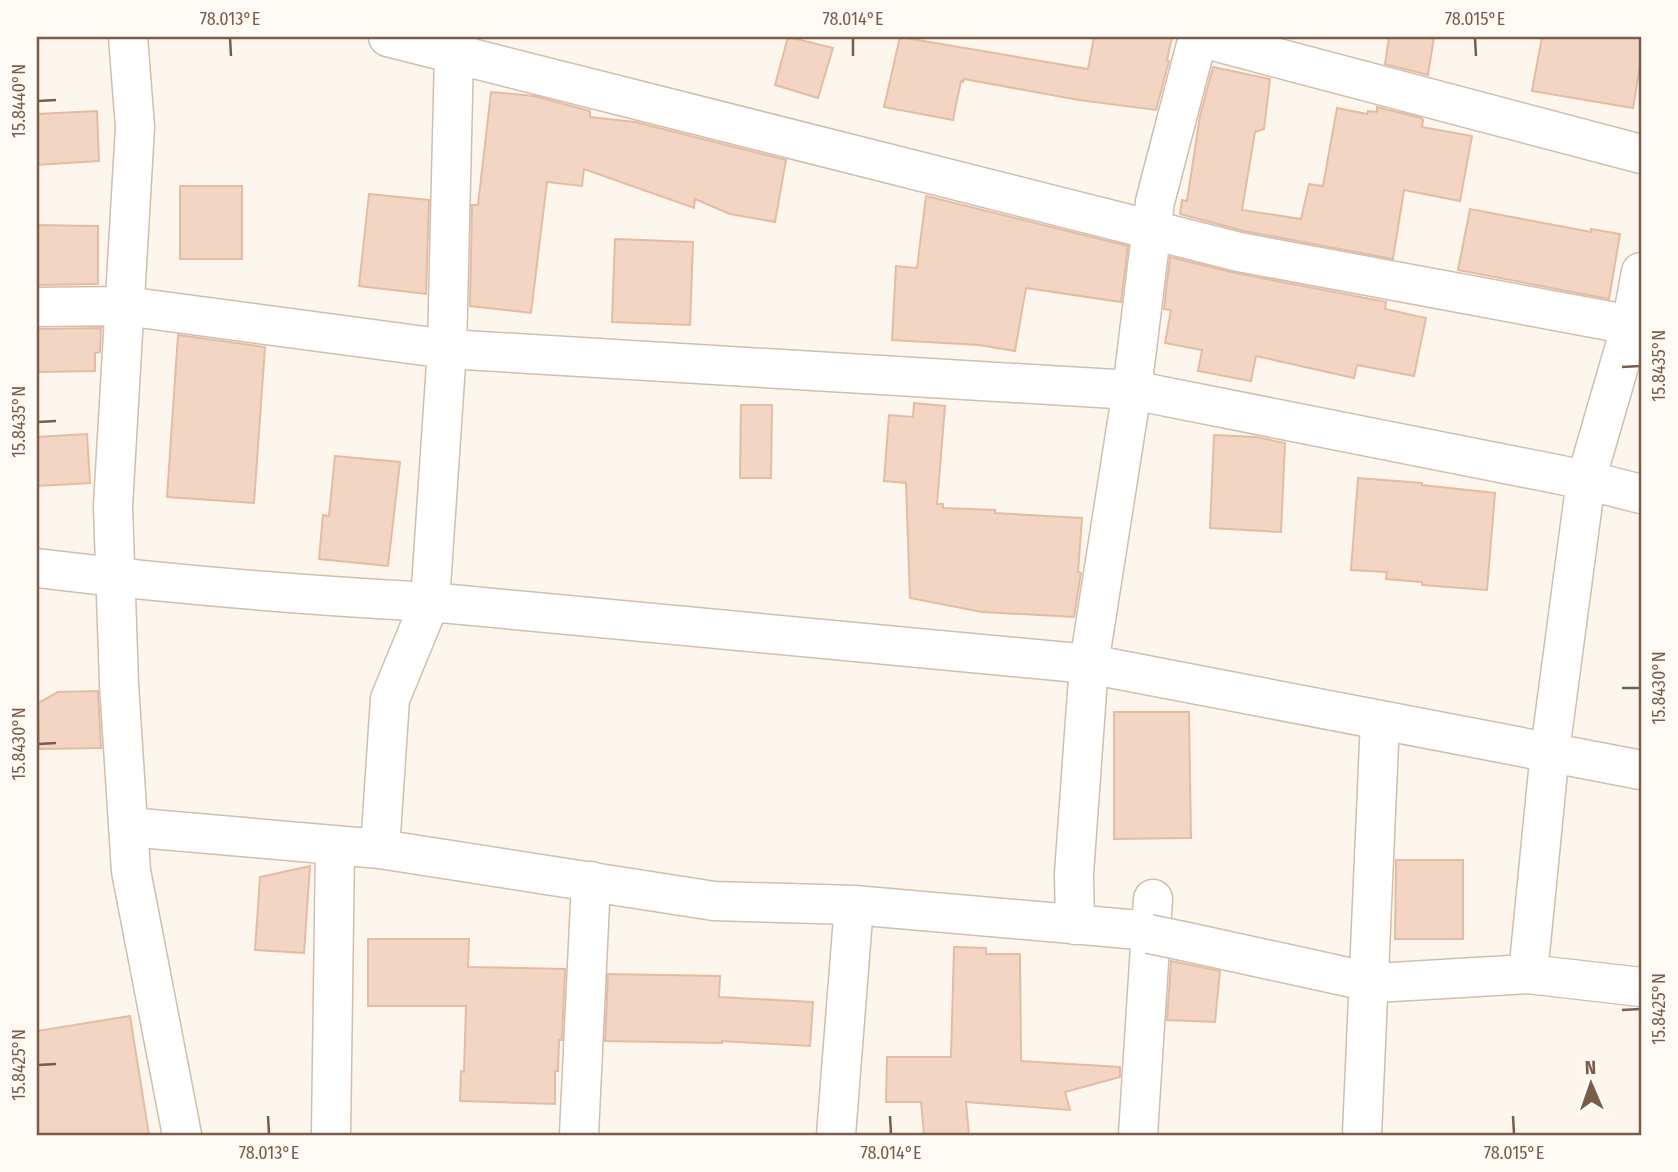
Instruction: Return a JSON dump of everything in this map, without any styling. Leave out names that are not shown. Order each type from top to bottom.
[{"type":"street","points":[[128,37],[135,127],[113,506],[128,827],[131,872],[182,1135]]},
{"type":"street","points":[[388,37],[456,45],[1239,252],[1636,326]]},
{"type":"street","points":[[1075,925],[1074,874],[1089,664],[1132,390],[1155,202],[1198,37],[1641,154]]},
{"type":"street","points":[[380,849],[390,699],[430,602],[447,349],[456,45]]},
{"type":"street","points":[[1528,974],[1550,751],[1586,480],[1636,326],[1641,272]]},
{"type":"street","points":[[37,307],[125,306],[447,349],[1132,390],[1586,480],[1641,494]]},
{"type":"street","points":[[37,568],[116,578],[430,602],[1089,664],[1641,770]]},
{"type":"street","points":[[1362,1135],[1380,720]]},
{"type":"street","points":[[128,827],[380,849],[714,901],[854,905],[1075,925],[1159,926],[1375,983],[1528,974],[1641,987]]},
{"type":"street","points":[[331,1135],[335,847]]},
{"type":"street","points":[[579,1135],[591,881]]},
{"type":"street","points":[[836,1135],[854,905]]},
{"type":"street","points":[[1138,1135],[1159,926]]},
{"type":"building","points":[[788,37],[833,48],[818,98],[775,85]]},
{"type":"building","points":[[900,37],[1088,69],[1094,37],[1172,37],[1167,60],[1169,61],[1156,110],[1079,100],[964,79],[961,81],[953,120],[884,107]]},
{"type":"building","points":[[1389,37],[1434,37],[1428,75],[1385,64]]},
{"type":"building","points":[[1542,37],[1641,37],[1641,60],[1633,108],[1532,91]]},
{"type":"building","points":[[1213,67],[1270,79],[1264,129],[1255,132],[1242,210],[1301,219],[1309,184],[1323,186],[1337,108],[1367,114],[1368,111],[1377,112],[1377,107],[1421,118],[1422,127],[1472,136],[1460,201],[1404,190],[1393,259],[1244,231],[1180,214],[1182,200],[1187,201],[1200,116]]},
{"type":"building","points":[[491,92],[534,96],[590,111],[590,117],[635,122],[786,160],[775,222],[730,214],[695,199],[694,208],[584,169],[582,186],[547,182],[531,313],[470,306],[472,205],[478,205]]},
{"type":"building","points":[[97,111],[99,161],[37,165],[37,114]]},
{"type":"building","points":[[180,186],[242,186],[242,259],[180,259]]},
{"type":"building","points":[[369,194],[429,200],[426,294],[359,286]]},
{"type":"building","points":[[926,196],[1128,246],[1121,302],[1026,288],[1015,351],[979,345],[892,340],[896,266],[917,268]]},
{"type":"building","points":[[1470,209],[1591,232],[1591,229],[1620,234],[1609,299],[1458,270]]},
{"type":"building","points":[[37,225],[98,226],[98,284],[37,285]]},
{"type":"building","points":[[615,239],[693,242],[690,325],[612,322]]},
{"type":"building","points":[[1170,257],[1235,273],[1386,302],[1385,309],[1426,318],[1414,376],[1357,365],[1354,378],[1256,356],[1251,381],[1198,371],[1202,350],[1165,343],[1171,310],[1164,309]]},
{"type":"building","points":[[101,328],[100,352],[95,353],[95,371],[37,372],[37,329]]},
{"type":"building","points":[[178,335],[265,347],[254,503],[167,497]]},
{"type":"building","points":[[914,403],[945,406],[937,504],[943,504],[943,508],[1082,518],[1078,572],[1081,573],[1074,617],[982,612],[910,598],[906,483],[884,481],[889,415],[913,417]]},
{"type":"building","points":[[741,405],[772,405],[771,478],[740,478]]},
{"type":"building","points":[[87,434],[90,483],[37,486],[37,437]]},
{"type":"building","points":[[1214,435],[1256,437],[1285,443],[1281,532],[1210,528]]},
{"type":"building","points":[[335,456],[400,462],[388,566],[319,559],[323,515],[329,516]]},
{"type":"building","points":[[1358,478],[1495,493],[1487,590],[1422,585],[1422,582],[1386,579],[1387,572],[1351,570]]},
{"type":"building","points":[[98,691],[101,748],[39,749],[38,703],[58,692]]},
{"type":"building","points":[[1114,712],[1189,712],[1191,838],[1114,839]]},
{"type":"building","points":[[1396,860],[1463,860],[1463,939],[1395,939]]},
{"type":"building","points":[[310,866],[304,953],[255,950],[260,877]]},
{"type":"building","points":[[368,939],[469,939],[468,967],[565,969],[562,1040],[559,1040],[558,1071],[555,1071],[555,1104],[460,1101],[461,1071],[464,1072],[466,1006],[368,1006]]},
{"type":"building","points":[[954,947],[986,948],[986,954],[1020,954],[1021,1061],[1120,1067],[1120,1077],[1065,1092],[1070,1110],[966,1102],[969,1135],[924,1135],[921,1102],[886,1102],[887,1057],[951,1057]]},
{"type":"building","points":[[1171,961],[1220,971],[1215,1022],[1167,1020]]},
{"type":"building","points":[[608,974],[720,976],[719,997],[813,1002],[810,1046],[722,1041],[605,1041]]},
{"type":"building","points":[[130,1016],[149,1135],[37,1135],[37,1031]]}]
